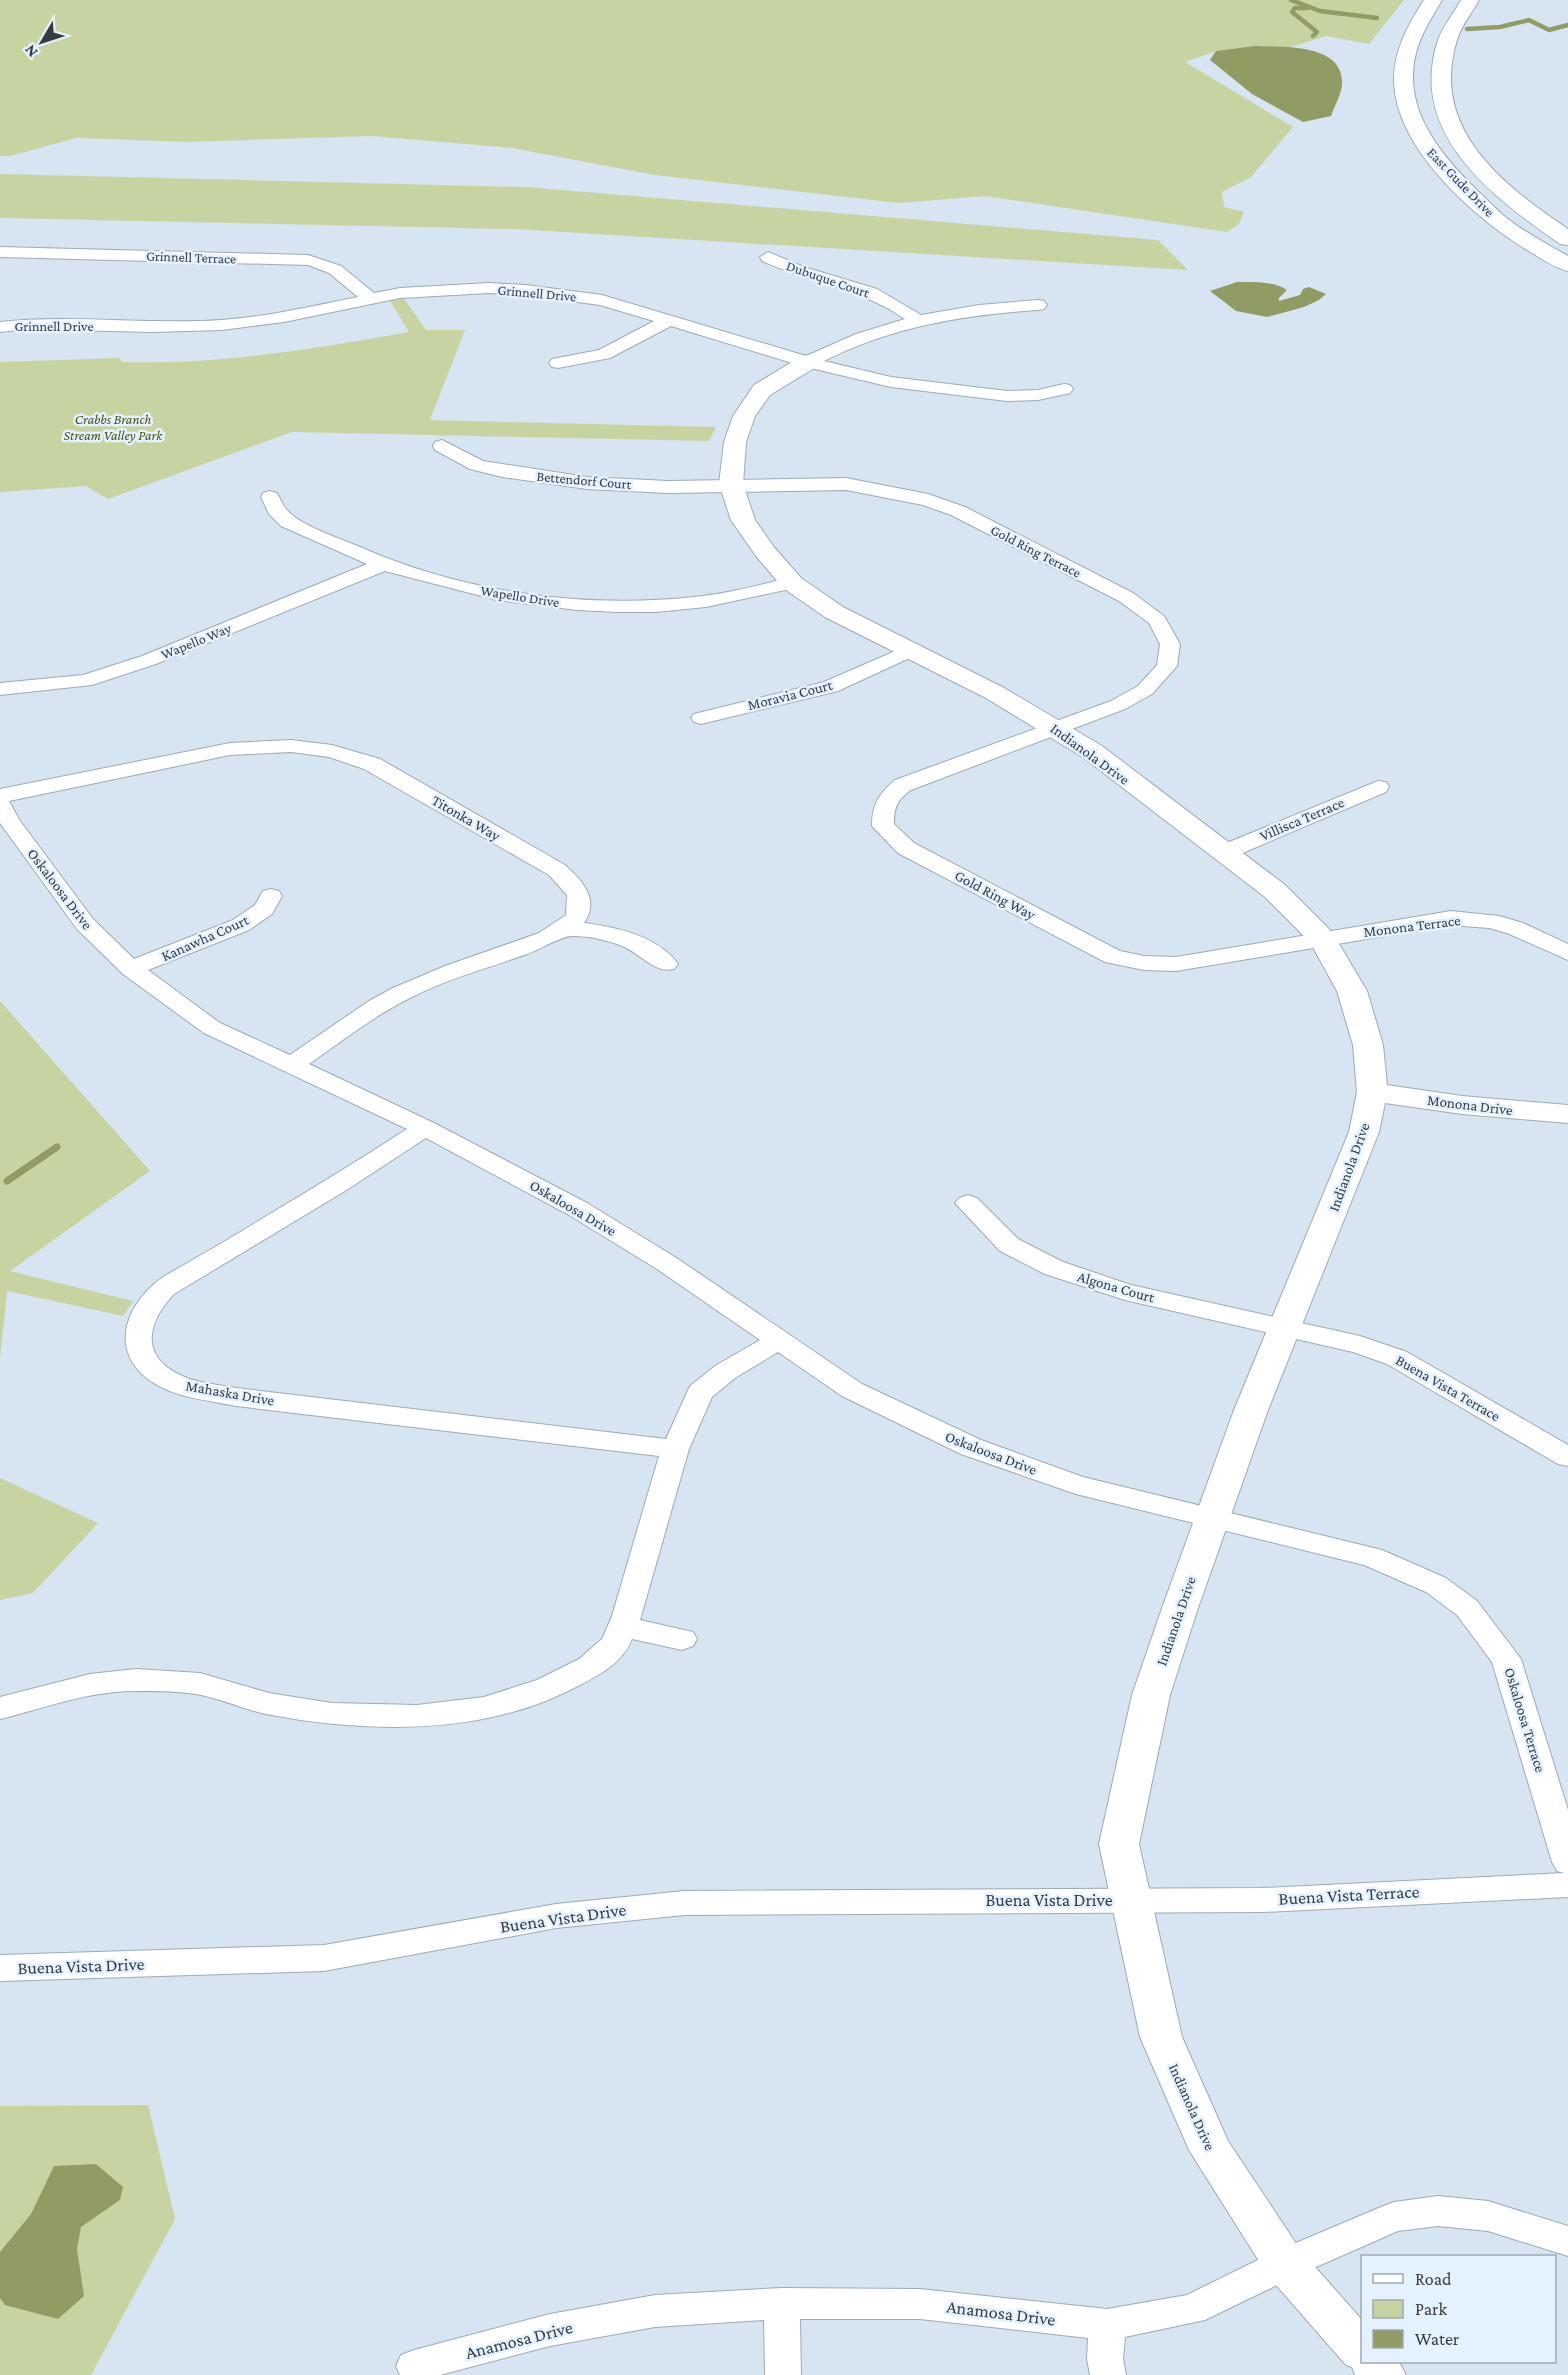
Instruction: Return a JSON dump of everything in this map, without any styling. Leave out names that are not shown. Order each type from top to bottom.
[{"type":"main road","name":"East Gude Drive","points":[[1433,0],[1416,26],[1405,60],[1406,100],[1419,137],[1453,178],[1501,224],[1568,265]]},
{"type":"main road","name":"East Gude Drive","points":[[1470,0],[1448,36],[1438,71],[1444,111],[1454,136],[1499,187],[1568,239]]},
{"type":"main road","points":[[1419,137],[1454,136]]},
{"type":"street","name":"Grinnell Terrace","points":[[0,252],[308,260],[327,264],[340,271],[369,298]]},
{"type":"street","name":"Dubuque Court","points":[[768,256],[798,271],[871,293],[897,306],[919,321]]},
{"type":"street","name":"Grinnell Drive","points":[[0,327],[29,324],[151,327],[222,325],[284,317],[369,298],[439,290],[526,290],[602,300],[808,362],[891,382],[978,393],[1026,396],[1064,389]]},
{"type":"street","name":"Indianola Drive","points":[[1038,305],[997,306],[919,321],[839,345],[808,362],[762,390],[744,416],[735,442],[731,484],[743,520],[764,551],[792,583],[834,612],[971,681],[1093,752],[1137,788],[1226,852],[1275,891],[1322,938],[1353,992],[1368,1045],[1372,1092],[1364,1132],[1251,1410],[1151,1695],[1119,1844],[1161,2037],[1210,2150],[1285,2264],[1361,2349]]},
{"type":"street","points":[[558,363],[604,354],[670,320]]},
{"type":"street","name":"Bettendorf Court","points":[[442,446],[459,457],[485,468],[586,483],[668,487],[731,484]]},
{"type":"street","name":"Gold Ring Terrace","points":[[731,484],[846,484],[928,500],[958,511],[1126,597],[1157,620],[1170,644],[1167,666],[1145,690],[1118,705],[1057,729]]},
{"type":"street","name":"Wapello Drive","points":[[270,497],[276,510],[288,522],[384,564],[472,588],[539,600],[600,607],[694,603],[792,583]]},
{"type":"street","name":"Wapello Way","points":[[0,689],[56,685],[111,674],[384,564]]},
{"type":"street","name":"Moravia Court","points":[[701,718],[831,687],[909,651]]},
{"type":"street","name":"Gold Ring Way","points":[[1057,729],[989,751],[903,785],[887,798],[883,806],[883,826],[906,848],[1113,957],[1144,963],[1176,964],[1322,938]]},
{"type":"street","name":"Titonka Way","points":[[0,796],[230,749],[291,746],[332,751],[372,764],[557,870],[574,884],[580,900],[577,917],[567,928]]},
{"type":"street","name":"Villisca Terrace","points":[[1226,852],[1378,787]]},
{"type":"street","name":"Oskaloosa Drive","points":[[0,803],[10,822],[85,924],[130,969],[212,1028],[425,1128],[578,1209],[666,1263],[852,1390],[971,1448],[1076,1485],[1212,1520]]},
{"type":"street","name":"Kanawha Court","points":[[130,969],[242,925],[264,909],[271,896]]},
{"type":"street","name":"Monona Terrace","points":[[1322,938],[1451,918],[1491,921],[1568,953]]},
{"type":"street","points":[[290,1066],[377,1006],[407,990],[453,971],[530,946],[567,928],[599,931],[629,939],[652,951],[666,964]]},
{"type":"street","name":"Monona Drive","points":[[1372,1092],[1462,1105],[1568,1114]]},
{"type":"street","name":"Mahaska Drive","points":[[425,1128],[336,1186],[165,1288],[154,1298],[139,1321],[137,1343],[149,1368],[174,1383],[236,1397],[675,1449]]},
{"type":"street","name":"Algona Court","points":[[968,1203],[1009,1245],[1054,1268],[1125,1292],[1286,1328]]},
{"type":"street","name":"Buena Vista Terrace","points":[[1286,1328],[1360,1345],[1397,1358],[1568,1457]]},
{"type":"street","points":[[0,1708],[90,1684],[136,1680],[200,1684],[269,1704],[332,1714],[417,1716],[485,1708],[548,1688],[590,1667],[615,1645],[675,1449],[700,1392],[725,1372],[779,1340]]},
{"type":"street","name":"Oskaloosa Terrace","points":[[1212,1520],[1372,1557],[1436,1585],[1467,1608],[1506,1659],[1568,1863]]},
{"type":"street","points":[[622,1627],[682,1639]]},
{"type":"street","name":"Buena Vista Terrace","points":[[1130,1900],[1263,1900],[1568,1885]]},
{"type":"street","name":"Buena Vista Drive","points":[[0,1968],[324,1958],[556,1916],[684,1903],[1130,1900]]},
{"type":"street","name":"Anamosa Drive","points":[[414,2366],[550,2331],[655,2311],[782,2303],[920,2304],[1107,2325],[1192,2309],[1285,2264],[1394,2217],[1438,2211],[1488,2216],[1568,2241]]},
{"type":"street","points":[[782,2303],[783,2375]]},
{"type":"street","points":[[1107,2325],[1105,2359],[1108,2375]]},
{"type":"street","points":[[1374,2363],[1383,2375]]},
{"type":"green space","points":[[0,0],[1404,0],[1369,44],[1326,36],[1291,47],[1254,46],[1216,51],[1185,62],[1293,127],[1251,177],[1222,192],[1224,207],[1244,212],[1239,224],[1227,232],[985,196],[899,203],[655,175],[512,148],[371,136],[189,142],[76,138],[10,156],[0,156]]},
{"type":"green space","points":[[0,174],[525,187],[1158,240],[1188,270],[515,229],[0,218]]},
{"type":"green space","name":"Crabbs Branch Stream Valley Park","points":[[403,297],[426,330],[465,330],[430,420],[716,427],[709,441],[292,432],[108,499],[86,486],[0,492],[0,362],[119,358],[122,362],[194,361],[338,344],[409,332],[389,299]]},
{"type":"green space","points":[[0,1001],[150,1171],[10,1271],[133,1301],[123,1316],[7,1291],[0,1359]]},
{"type":"green space","points":[[0,1478],[98,1523],[33,1593],[0,1600]]},
{"type":"green space","points":[[148,2105],[175,2219],[91,2375],[0,2375],[0,2106]]},
{"type":"water","points":[[1254,46],[1310,50],[1323,54],[1333,61],[1340,71],[1342,85],[1331,116],[1303,122],[1252,94],[1210,60],[1216,51]]},
{"type":"water","points":[[1237,282],[1263,283],[1282,287],[1287,290],[1279,301],[1300,295],[1303,289],[1309,287],[1326,294],[1304,307],[1267,317],[1236,311],[1210,291]]},
{"type":"water","points":[[96,2164],[123,2187],[120,2200],[81,2227],[77,2249],[84,2296],[58,2319],[5,2305],[0,2298],[0,2252],[31,2214],[54,2166]]},
{"type":"waterway","points":[[1291,0],[1320,11],[1377,18]]},
{"type":"waterway","points":[[1307,8],[1295,8],[1292,12],[1317,32],[1313,36]]},
{"type":"waterway","points":[[1467,29],[1500,27],[1529,20],[1549,30],[1568,25]]},
{"type":"waterway","points":[[7,1181],[57,1147]]}]
